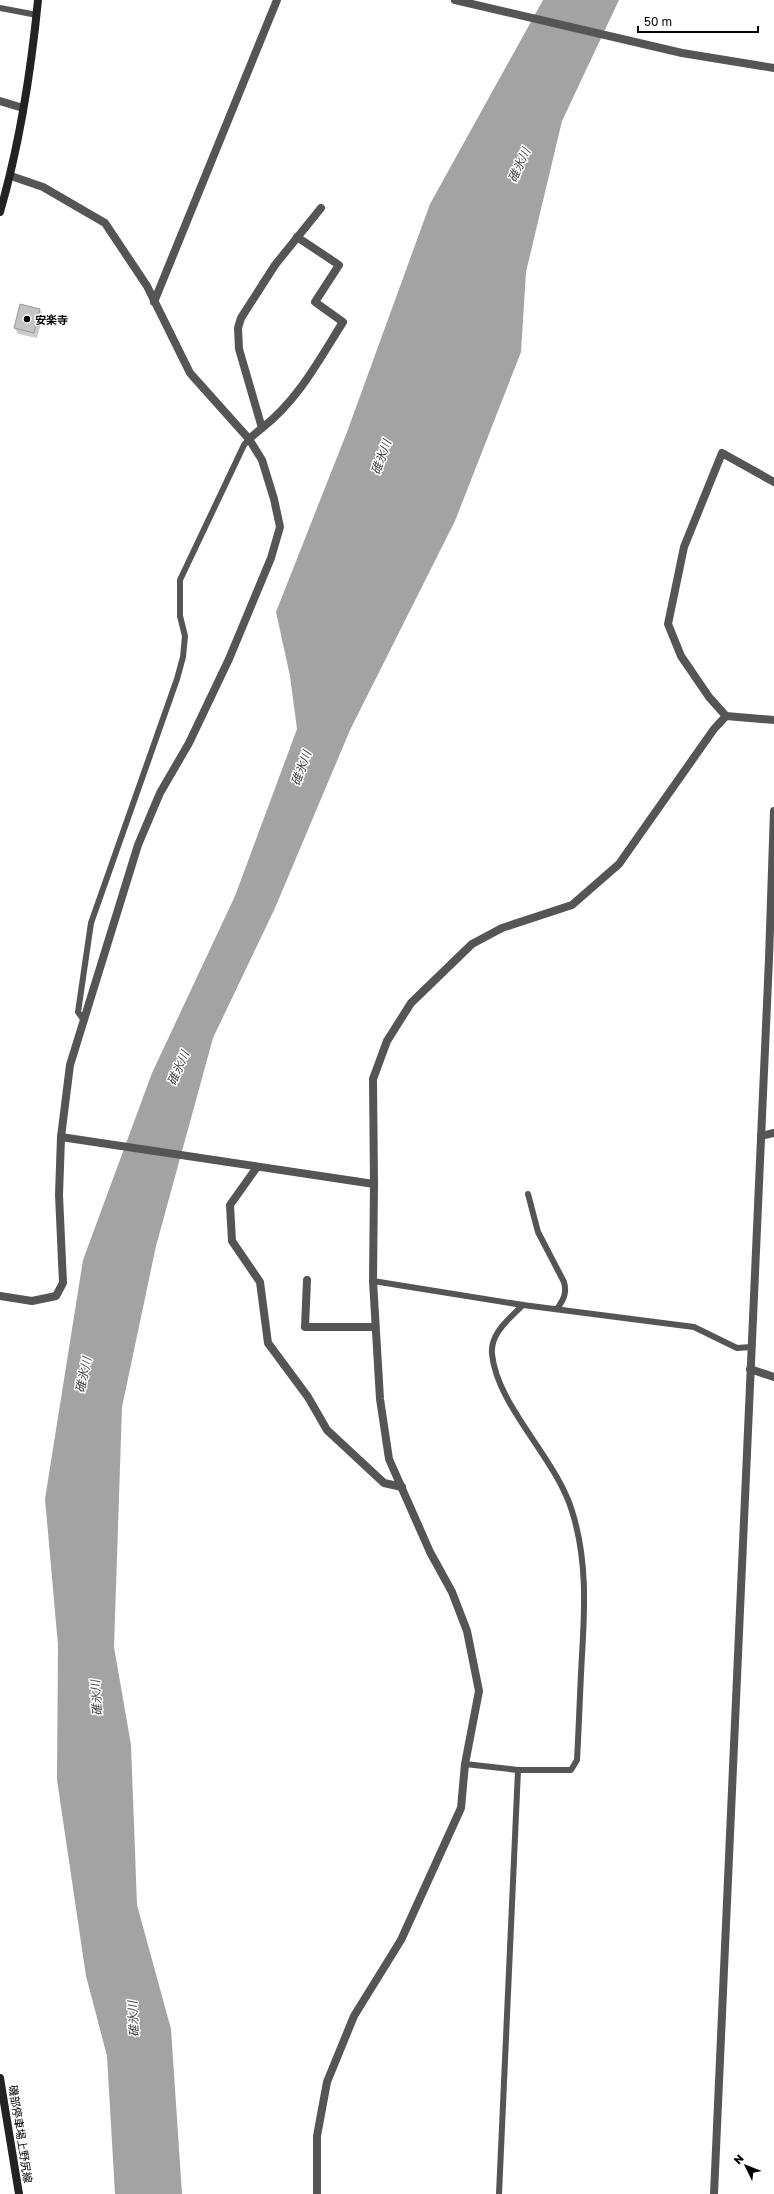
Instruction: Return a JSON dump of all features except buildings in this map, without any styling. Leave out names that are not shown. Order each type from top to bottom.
[{"type":"main road","points":[[0,212],[11,176],[34,50],[38,0]]},
{"type":"main road","name":"磯部停車場上野尻線","points":[[0,2078],[19,2194]]},
{"type":"street","points":[[154,302],[277,0]]},
{"type":"street","points":[[455,0],[682,54],[774,68]]},
{"type":"street","points":[[0,101],[23,108]]},
{"type":"street","points":[[0,1296],[32,1301],[56,1296],[62,1283],[59,1195],[61,1137],[70,1065],[83,1019],[138,845],[160,793],[189,743],[229,659],[271,558],[280,527],[274,499],[262,460],[249,439],[190,373],[169,327],[154,302],[147,286],[105,223],[43,187],[11,176]]},
{"type":"street","points":[[262,428],[239,349],[238,328],[241,318],[275,265],[321,208]]},
{"type":"street","points":[[249,439],[274,419],[296,395],[343,322],[315,302],[339,265],[298,237]]},
{"type":"street","points":[[774,482],[722,453],[684,547],[668,624],[681,656],[709,697],[726,716],[774,720]]},
{"type":"street","points":[[318,2194],[317,2136],[327,2082],[354,2016],[401,1940],[461,1808],[465,1764],[479,1691],[467,1631],[452,1592],[430,1552],[389,1459],[380,1399],[373,1281],[373,1079],[387,1041],[411,1003],[472,944],[502,928],[572,905],[619,864],[714,729],[726,716]]},
{"type":"street","points":[[714,2194],[774,811]]},
{"type":"street","points":[[761,1136],[774,1132]]},
{"type":"street","points":[[61,1137],[245,1166],[374,1184]]},
{"type":"street","points":[[256,1167],[230,1205],[231,1234],[232,1241],[260,1282],[268,1343],[308,1397],[327,1430],[384,1483],[402,1488]]},
{"type":"street","points":[[306,1280],[305,1327],[375,1327]]},
{"type":"street","points":[[750,1369],[774,1377]]},
{"type":"lane","points":[[0,8],[37,15]]},
{"type":"lane","points":[[83,1019],[78,1012],[91,923],[170,701],[183,657],[185,636],[180,616],[180,580],[244,445],[249,439]]},
{"type":"lane","points":[[528,1194],[538,1232],[564,1282],[566,1290],[564,1298],[557,1308]]},
{"type":"lane","points":[[373,1281],[523,1305],[557,1308],[694,1327],[738,1348],[751,1347]]},
{"type":"lane","points":[[465,1764],[518,1770],[571,1770],[577,1760],[585,1590],[581,1551],[572,1510],[553,1468],[521,1421],[494,1369],[491,1352],[496,1334],[523,1305]]},
{"type":"lane","points":[[499,2194],[518,1770]]},
{"type":"water","name":"碓氷川","points":[[543,0],[619,0],[562,121],[526,272],[521,352],[455,521],[350,730],[275,908],[213,1038],[156,1246],[122,1407],[114,1647],[131,1745],[137,1905],[171,2029],[182,2194],[115,2194],[107,2056],[86,1976],[57,1780],[58,1645],[45,1499],[83,1260],[152,1073],[235,896],[297,729],[290,676],[276,612],[347,432],[430,204]]},
{"type":"place","name":"安楽寺","points":[[27,319]]}]
